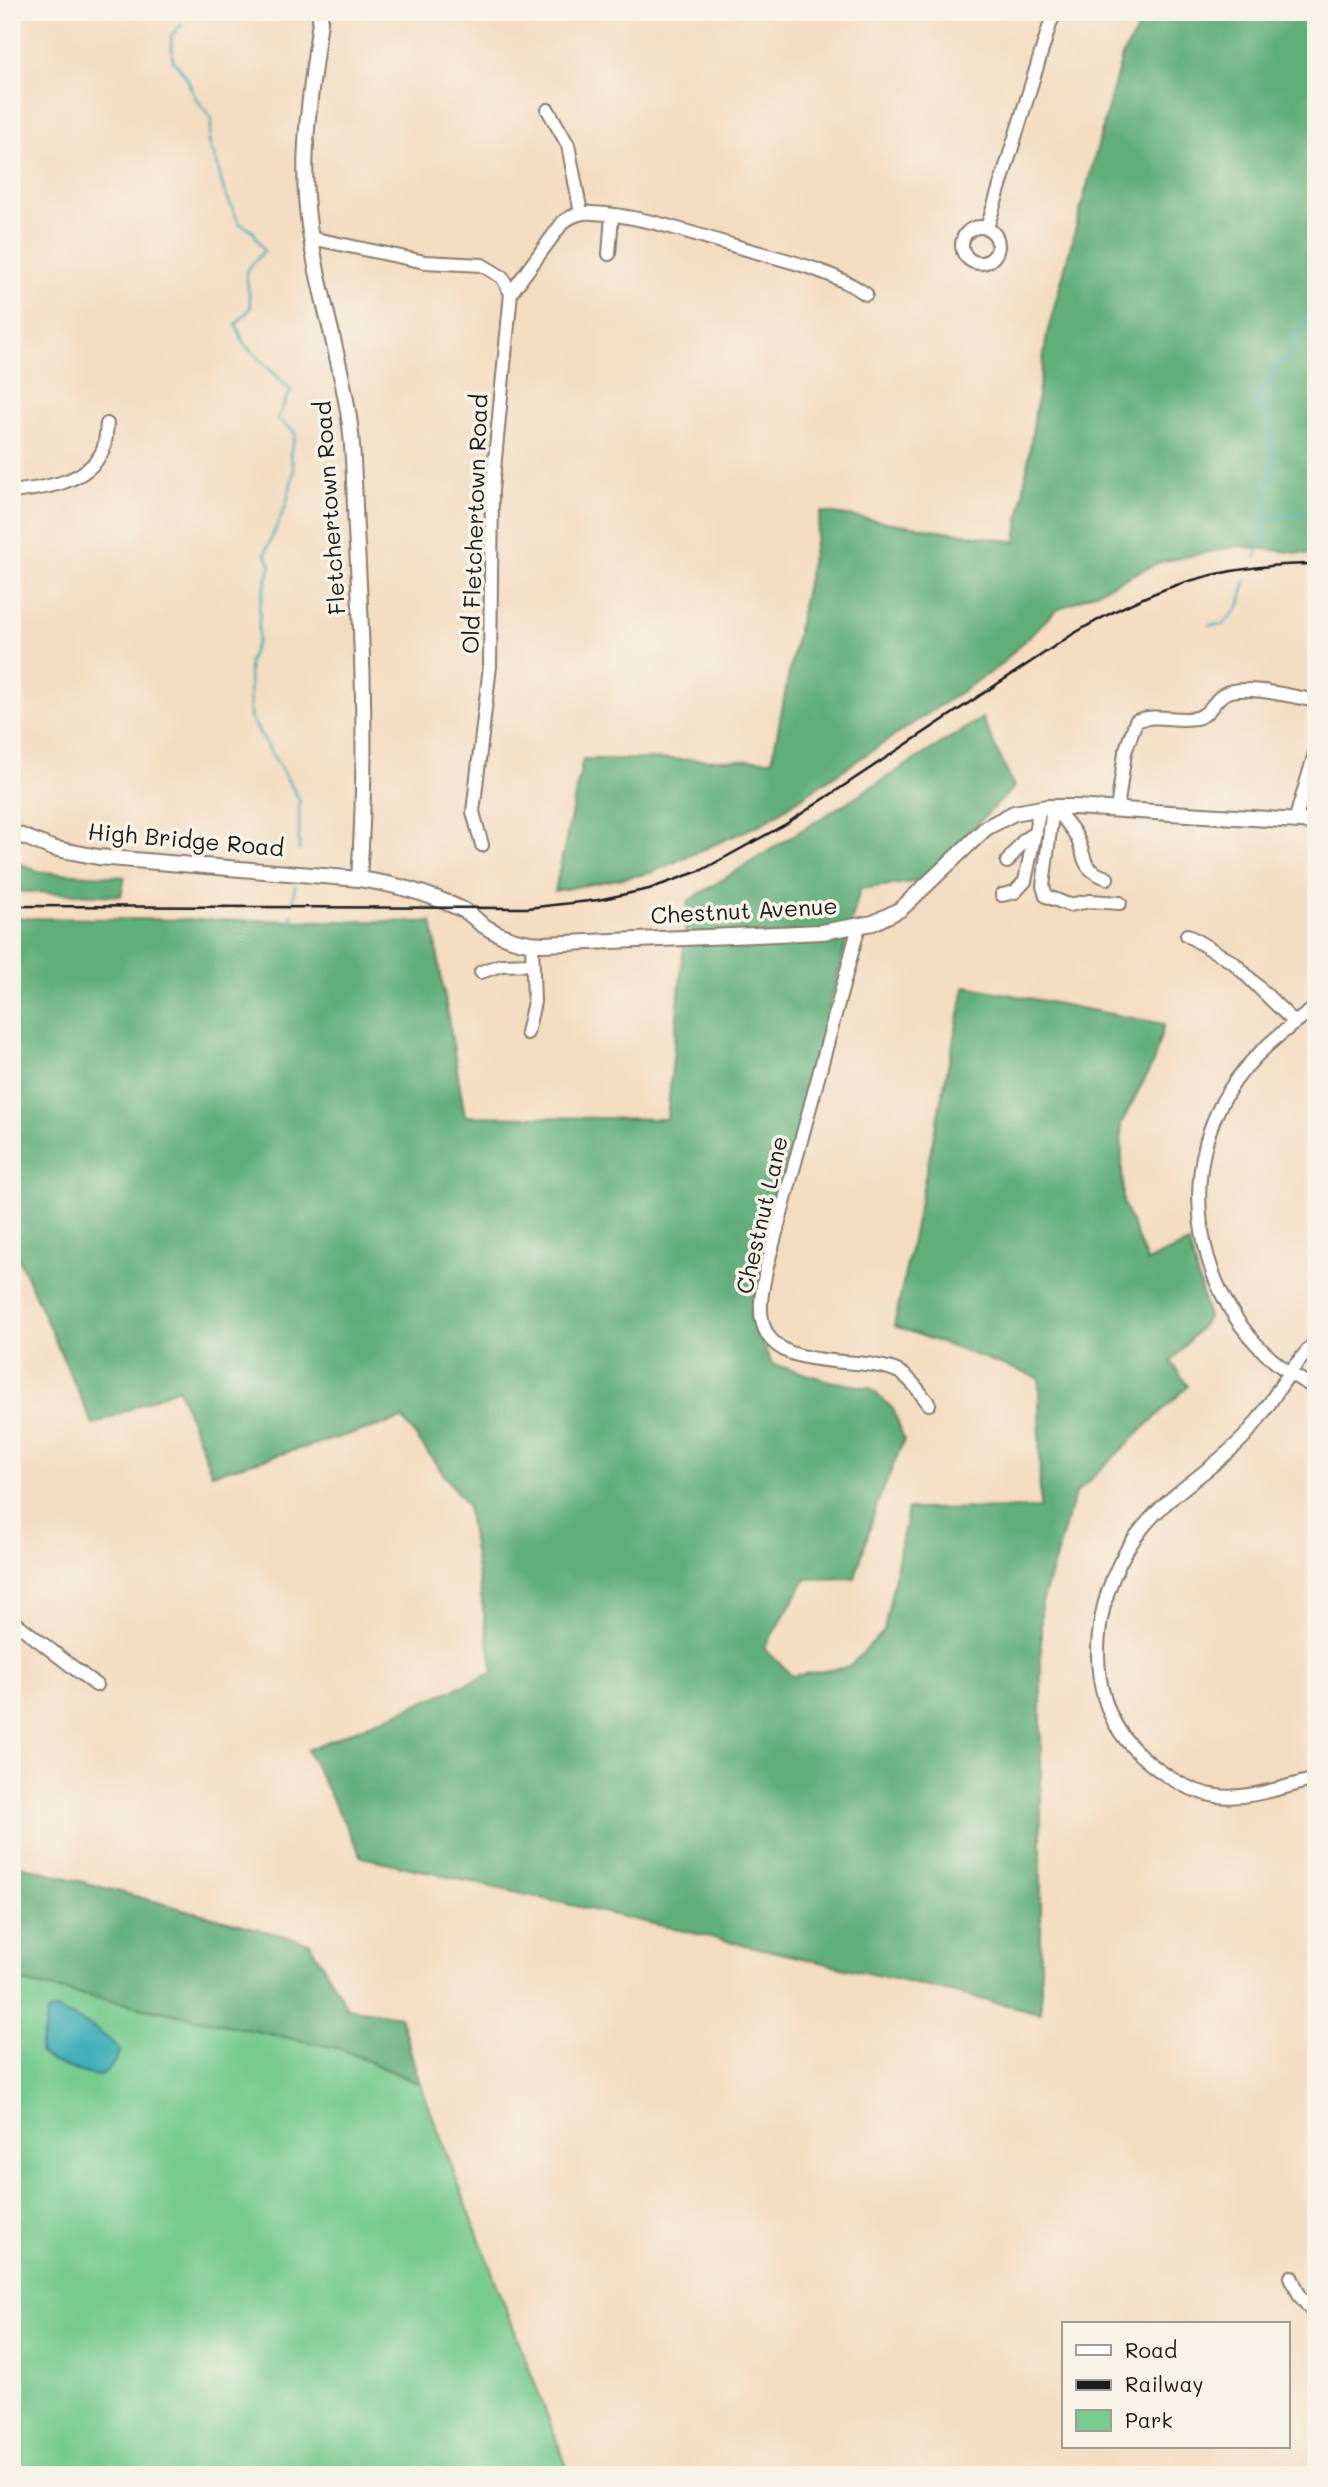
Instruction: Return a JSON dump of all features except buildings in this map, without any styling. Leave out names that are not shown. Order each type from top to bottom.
[{"type":"street","name":"Fletchertown Road","points":[[321,12],[304,154],[311,238],[348,410],[353,455],[362,639],[364,753],[359,878]]},
{"type":"street","points":[[987,228],[1051,21],[1057,12]]},
{"type":"street","points":[[548,110],[568,145],[581,213]]},
{"type":"street","points":[[311,238],[425,262],[482,265],[502,276],[511,293],[563,222],[581,213],[612,215],[674,228],[797,263],[850,283],[866,294]]},
{"type":"street","points":[[608,254],[612,215]]},
{"type":"street","name":"Old Fletchertown Road","points":[[482,845],[473,811],[490,666],[492,490],[511,293]]},
{"type":"street","points":[[12,492],[47,487],[78,475],[103,451],[107,424]]},
{"type":"street","points":[[1117,810],[1125,752],[1136,721],[1144,718],[1183,719],[1202,716],[1221,696],[1234,690],[1316,701]]},
{"type":"street","points":[[1295,821],[1316,750]]},
{"type":"street","points":[[1002,895],[1015,892],[1025,881],[1036,832],[1046,808]]},
{"type":"street","points":[[1046,808],[1076,837],[1087,867],[1107,878]]},
{"type":"street","points":[[1046,808],[1043,886],[1046,896],[1069,905],[1090,901],[1120,903]]},
{"type":"street","name":"Chestnut Avenue","points":[[359,878],[395,884],[430,896],[463,909],[492,930],[532,944],[822,932],[885,919],[901,909],[986,828],[1014,813],[1046,808],[1117,810],[1316,822]]},
{"type":"street","name":"High Bridge Road","points":[[12,832],[52,848],[98,856],[359,878]]},
{"type":"street","points":[[1007,862],[1024,840],[1036,832]]},
{"type":"street","name":"Chestnut Lane","points":[[859,926],[766,1270],[762,1304],[763,1325],[772,1340],[791,1353],[807,1359],[869,1363],[900,1373],[907,1377],[929,1404]]},
{"type":"street","points":[[1187,935],[1234,963],[1294,1022]]},
{"type":"street","points":[[527,1033],[534,1002],[532,944]]},
{"type":"street","points":[[481,972],[501,965],[533,964]]},
{"type":"street","points":[[1316,1007],[1294,1022],[1251,1062],[1228,1092],[1208,1135],[1198,1178],[1204,1245],[1222,1295],[1253,1339],[1288,1374],[1316,1388]]},
{"type":"street","points":[[1316,1341],[1288,1374],[1271,1404],[1243,1438],[1157,1511],[1128,1547],[1107,1593],[1101,1620],[1100,1671],[1103,1696],[1122,1736],[1145,1759],[1178,1781],[1217,1796],[1228,1796],[1256,1793],[1316,1779]]},
{"type":"street","points":[[12,1620],[96,1685]]},
{"type":"street","points":[[1292,2277],[1300,2296],[1316,2316]]},
{"type":"green space","points":[[1148,12],[1316,12],[1316,555],[1238,546],[1160,562],[1055,611],[998,667],[763,823],[650,873],[555,891],[583,759],[772,760],[821,512],[1016,542],[1047,334],[1122,56]]},
{"type":"green space","points":[[982,718],[1014,787],[921,881],[860,889],[750,1317],[772,1364],[830,1381],[870,1388],[893,1409],[904,1440],[877,1504],[855,1578],[806,1579],[764,1648],[792,1676],[849,1667],[884,1631],[908,1509],[1040,1508],[1039,1378],[894,1326],[965,986],[1164,1024],[1153,1063],[1121,1124],[1123,1203],[1147,1261],[1189,1243],[1208,1318],[1171,1362],[1188,1386],[1075,1494],[1041,1606],[1041,2013],[362,1857],[307,1750],[493,1673],[467,1506],[403,1419],[212,1474],[178,1388],[93,1425],[12,1244],[12,918],[432,922],[465,1116],[667,1119],[688,901]]},
{"type":"green space","points":[[12,860],[39,872],[125,877],[121,896],[12,891]]},
{"type":"green space","points":[[12,1863],[310,1943],[347,2008],[400,2016],[420,2084],[341,2049],[12,1980]]},
{"type":"green space","points":[[12,1980],[341,2049],[420,2084],[570,2475],[12,2475]]},
{"type":"water","points":[[55,2010],[90,2026],[120,2051],[109,2069],[99,2075],[85,2074],[52,2061],[39,2052],[48,2013]]},
{"type":"waterway","points":[[181,25],[171,36],[173,60],[212,119],[209,143],[223,188],[239,223],[253,231],[264,251],[246,271],[251,308],[236,324],[244,344],[291,390],[277,419],[296,433],[290,454],[294,470],[286,505],[265,553],[271,565],[260,603],[258,639],[249,662],[250,717],[299,799],[299,851]]},
{"type":"waterway","points":[[1255,558],[1267,531],[1265,501],[1273,468],[1270,416],[1259,410],[1255,400],[1280,363],[1290,358],[1296,350],[1293,345],[1299,330],[1316,302]]},
{"type":"waterway","points":[[1268,518],[1316,512]]},
{"type":"waterway","points":[[1209,625],[1223,625],[1239,607],[1246,581]]},
{"type":"waterway","points":[[293,901],[295,886]]},
{"type":"waterway","points":[[292,915],[292,923]]},
{"type":"railway","points":[[12,906],[527,908],[598,900],[649,889],[702,870],[786,824],[1073,634],[1103,617],[1161,591],[1219,573],[1281,565],[1316,564]]}]
